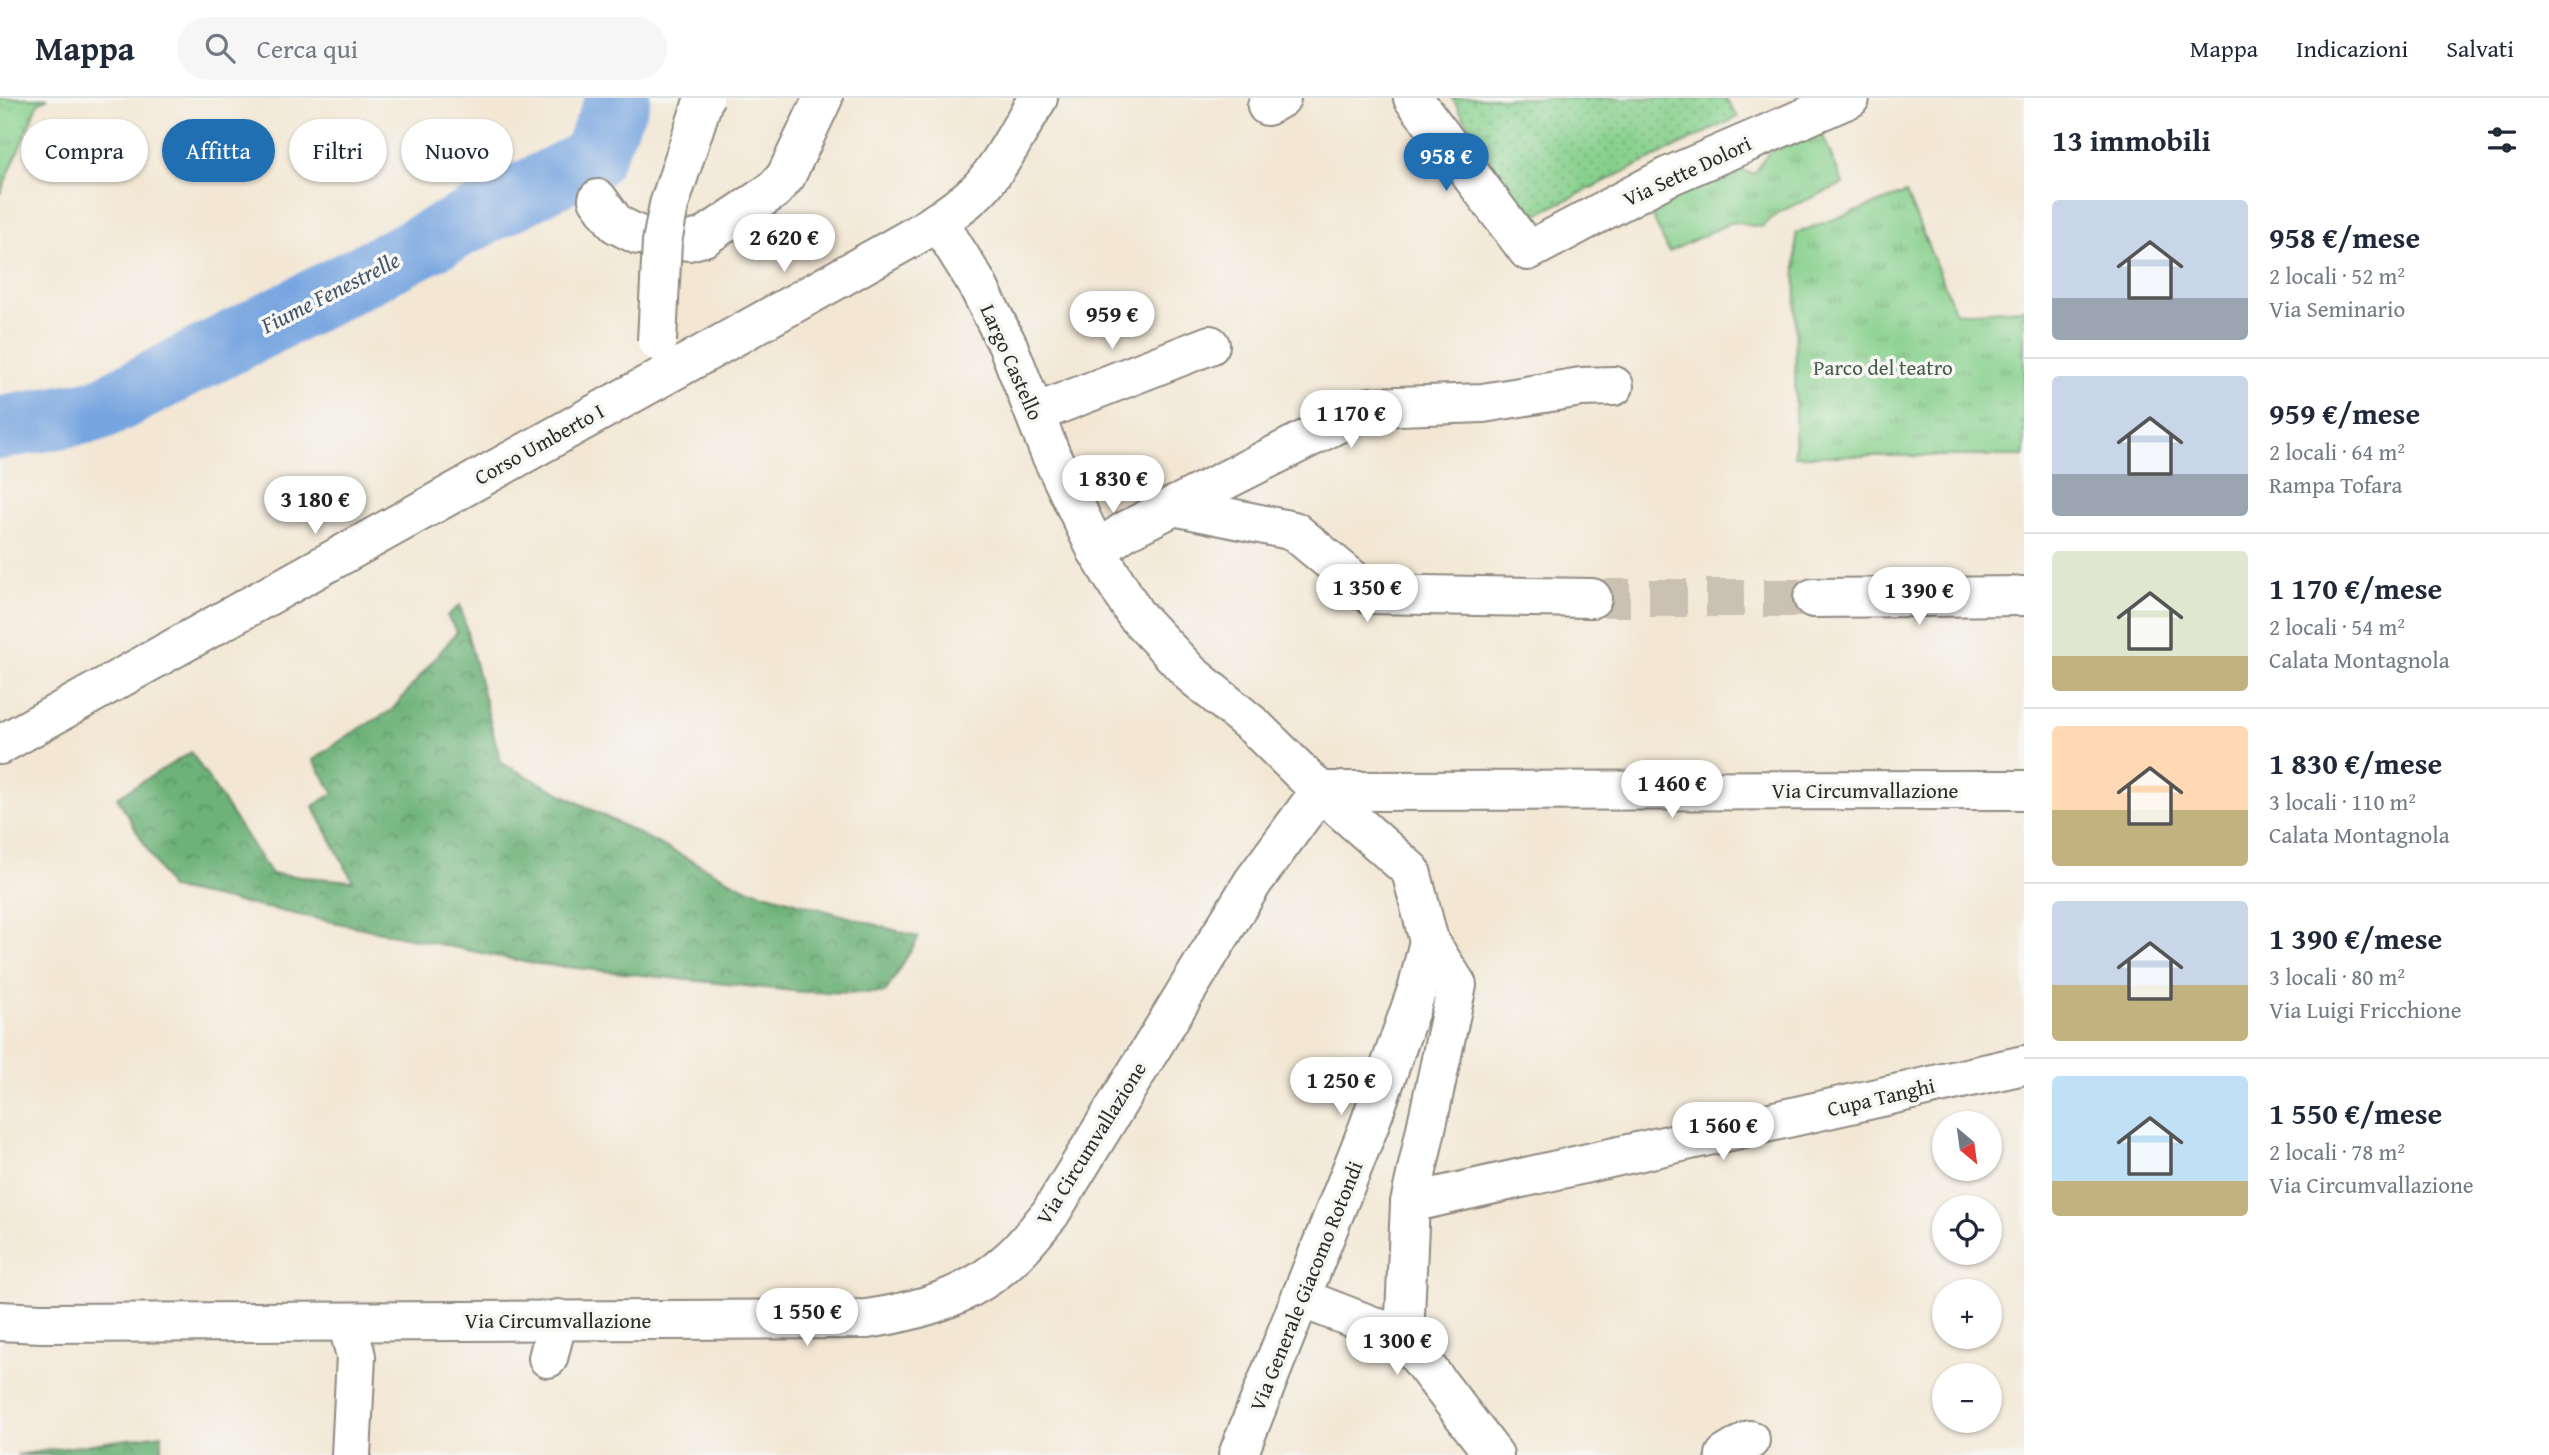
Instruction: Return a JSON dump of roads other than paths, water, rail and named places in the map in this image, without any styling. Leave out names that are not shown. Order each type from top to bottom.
[{"type":"street","points":[[658,359],[662,242],[669,205],[704,98]]},
{"type":"street","points":[[598,199],[616,224],[638,234],[689,242],[704,237],[774,190],[786,176],[823,98]]},
{"type":"street","name":"Corso Umberto I","points":[[0,745],[658,359],[840,278],[938,221],[978,191],[1038,98]]},
{"type":"street","name":"Via Sette Dolori","points":[[1413,98],[1528,251],[1667,177],[1850,98]]},
{"type":"street","name":"Largo Castello","points":[[938,221],[976,282],[1036,413],[1049,453],[1097,551],[1135,614],[1191,674],[1255,727],[1320,791]]},
{"type":"street","points":[[1036,413],[1210,345]]},
{"type":"street","points":[[1097,551],[1125,531],[1172,506],[1370,407],[1482,403],[1581,387],[1614,386]]},
{"type":"street","points":[[1172,506],[1294,531],[1370,594],[1592,598]]},
{"type":"street","points":[[1813,598],[2024,596]]},
{"type":"street","name":"Via Circumvallazione","points":[[0,1321],[867,1319],[906,1313],[965,1292],[1010,1259],[1050,1214],[1253,882],[1320,791],[2024,790]]},
{"type":"street","name":"Via Generale Giacomo Rotondi","points":[[1238,1455],[1369,1126],[1418,987],[1429,941],[1411,871],[1320,791]]},
{"type":"street","points":[[1404,1338],[1409,1203],[1457,985],[1429,941]]},
{"type":"street","name":"Cupa Tanghi","points":[[1409,1203],[2024,1065]]},
{"type":"street","points":[[1301,1298],[1404,1338],[1494,1455]]},
{"type":"street","points":[[548,1359],[558,1320]]},
{"type":"street","points":[[347,1322],[356,1356],[351,1455]]},
{"type":"waterway","name":"Fiume Fenestrelle","points":[[0,428],[99,410],[591,159],[619,98]]},
{"type":"tunnel","points":[[1592,598],[1813,598]]},
{"type":"park label","name":"Parco del teatro","points":[[1883,367]]}]
